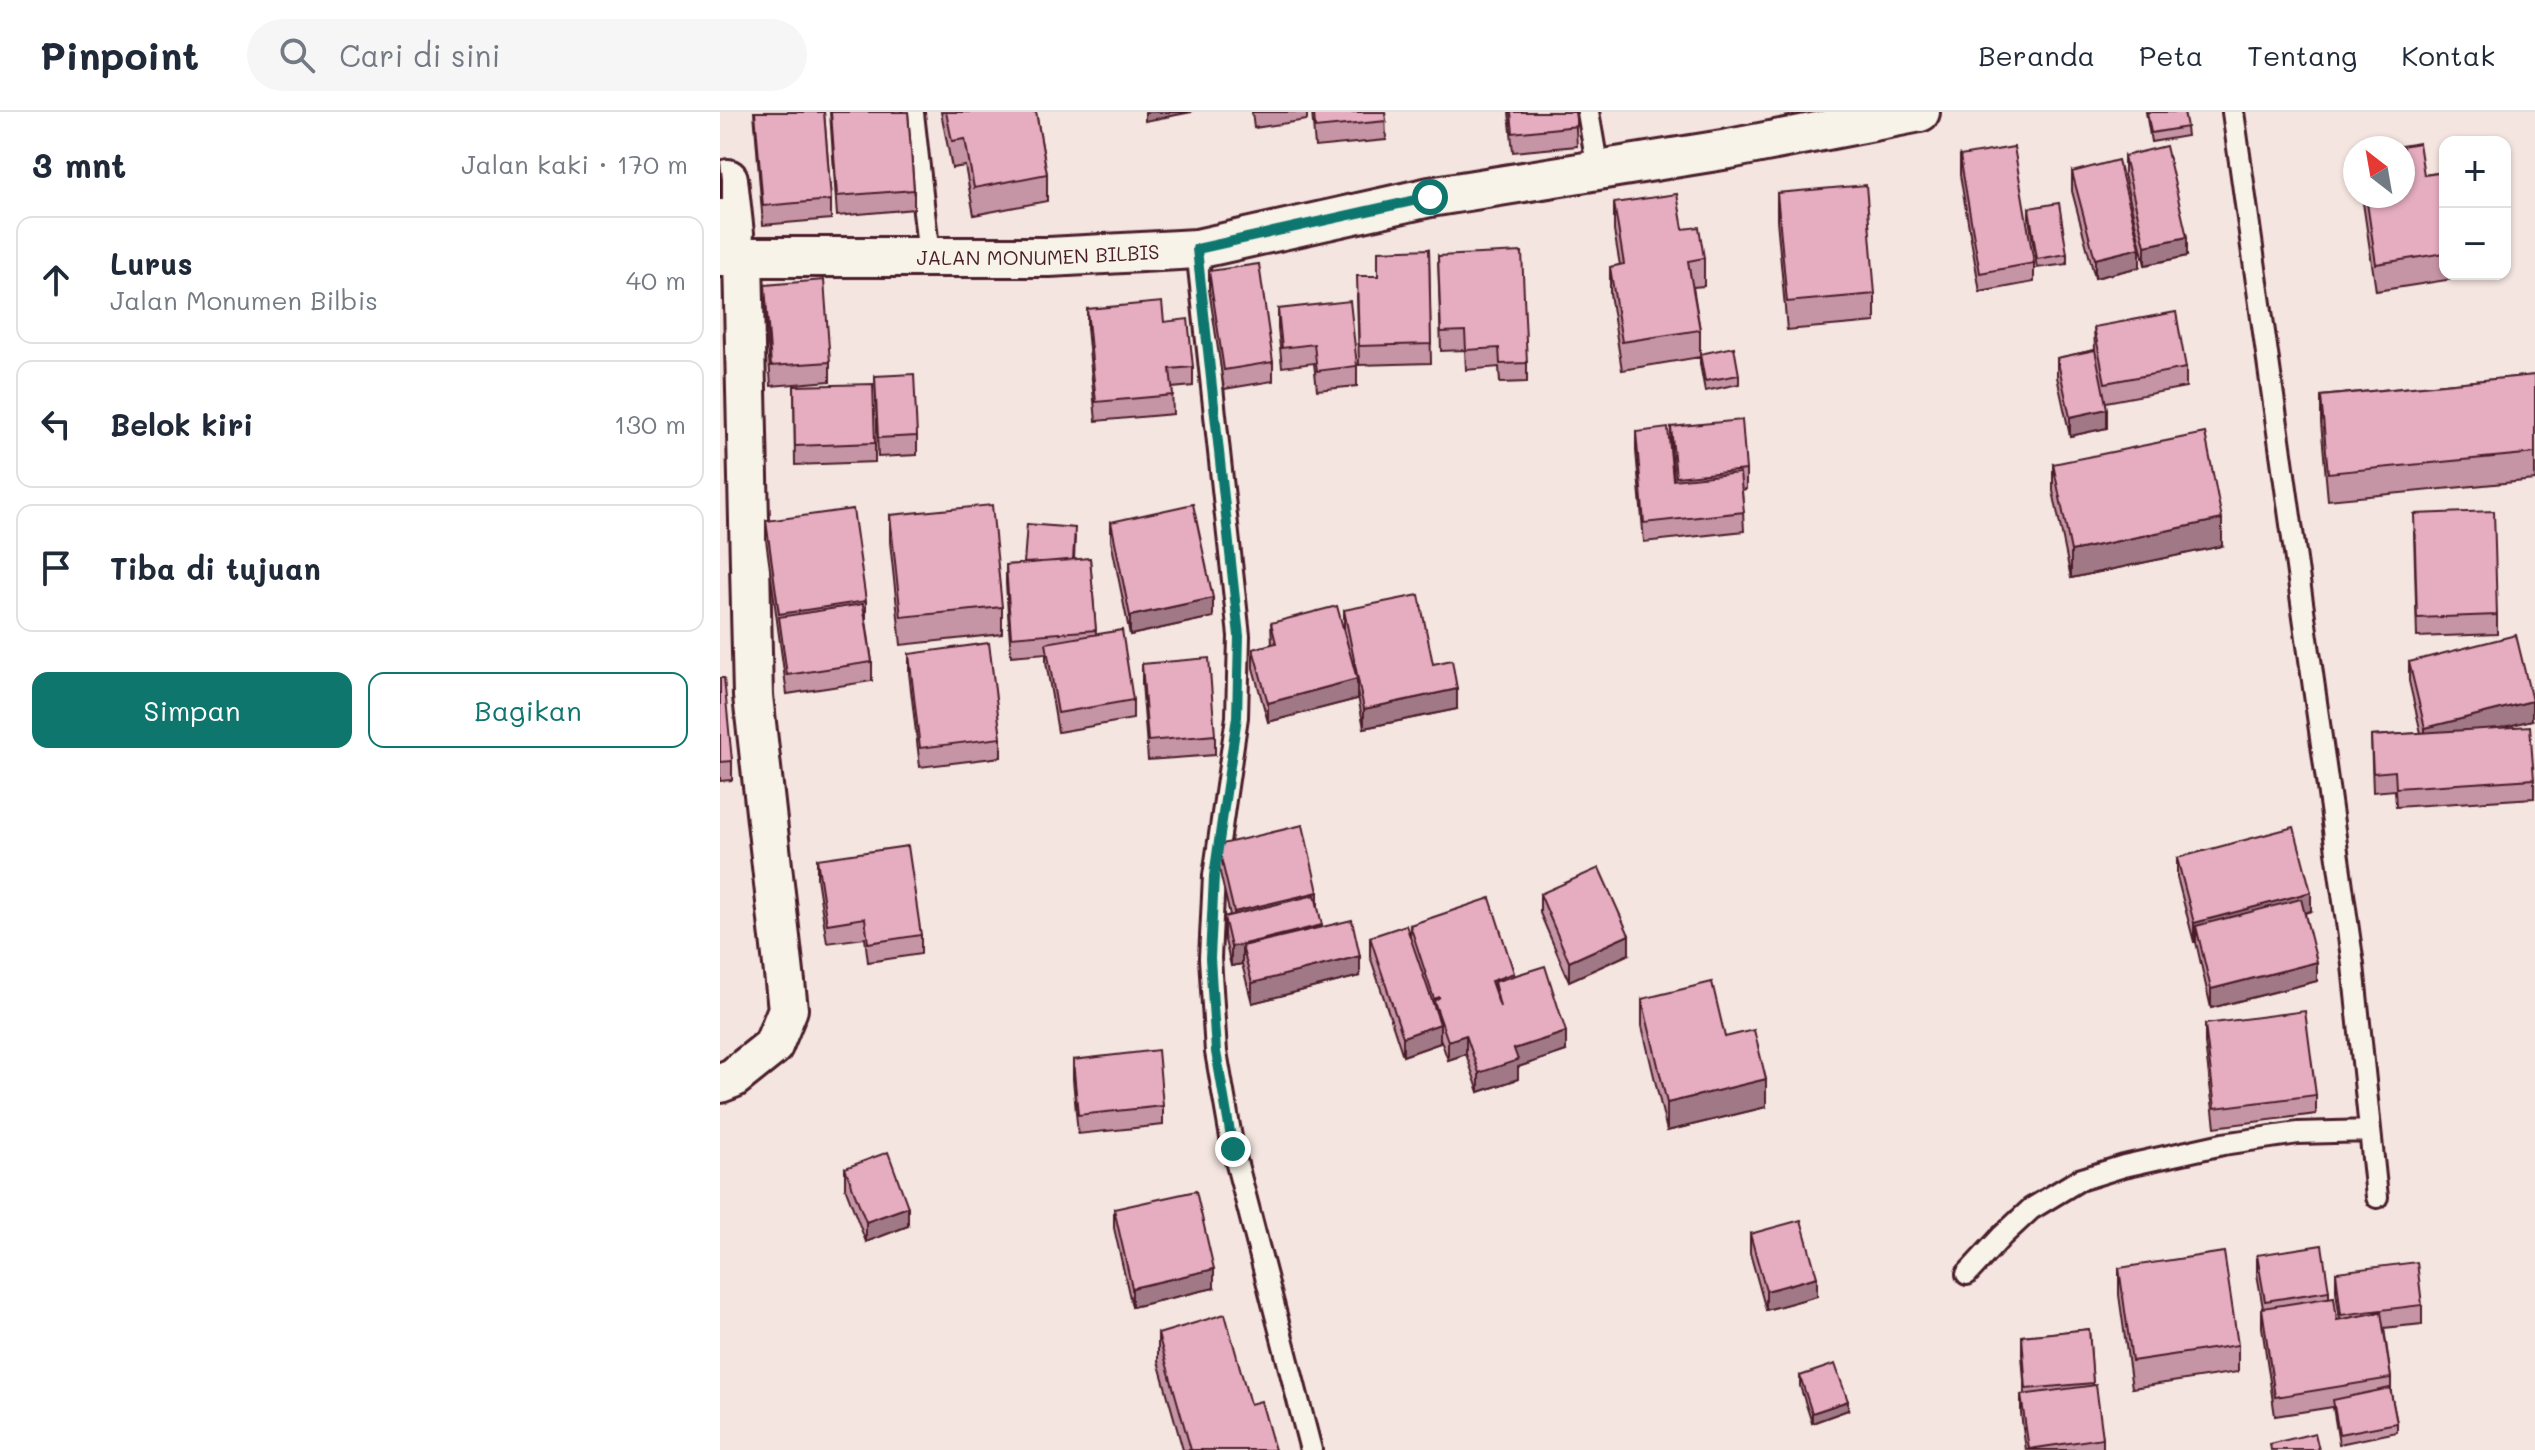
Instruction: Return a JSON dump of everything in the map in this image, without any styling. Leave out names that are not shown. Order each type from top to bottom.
[{"type":"street","name":"JALAN MONUMEN BILBIS","points":[[729,246],[928,245],[1049,257],[1197,249],[1430,197],[1729,149],[1920,112]]},
{"type":"street","points":[[720,1083],[733,1078],[773,1046],[788,1009],[753,696],[728,179]]},
{"type":"lane","points":[[1588,112],[1598,170]]},
{"type":"lane","points":[[2233,112],[2353,965],[2377,1197]]},
{"type":"lane","points":[[913,113],[928,245]]},
{"type":"lane","points":[[1197,249],[1239,636],[1237,717],[1214,876],[1210,958],[1216,1052],[1233,1149],[1311,1450]]},
{"type":"lane","points":[[1967,1274],[2031,1209],[2079,1180],[2124,1166],[2223,1144],[2298,1133],[2370,1131]]},
{"type":"building","points":[[755,112],[824,112],[831,200],[763,206]]},
{"type":"building","points":[[831,112],[908,112],[914,190],[837,196]]},
{"type":"building","points":[[946,112],[1036,112],[1047,174],[974,188],[965,139],[952,141]]},
{"type":"building","points":[[1314,112],[1385,112],[1386,121],[1315,128]]},
{"type":"building","points":[[1511,112],[1575,112],[1577,126],[1513,133]]},
{"type":"building","points":[[2147,112],[2184,112],[2187,127],[2151,133]]},
{"type":"building","points":[[2419,143],[2424,175],[2439,173],[2439,254],[2376,264],[2368,208],[2415,208],[2415,144]]},
{"type":"building","points":[[2166,146],[2187,237],[2145,246],[2124,156]]},
{"type":"building","points":[[2014,147],[2034,263],[1980,273],[1960,156]]},
{"type":"building","points":[[2118,160],[2140,248],[2095,259],[2072,172]]},
{"type":"building","points":[[1866,185],[1875,294],[1787,302],[1777,193]]},
{"type":"building","points":[[1677,194],[1683,229],[1699,227],[1704,258],[1688,261],[1700,330],[1622,342],[1610,267],[1624,264],[1614,203]]},
{"type":"building","points":[[2059,203],[2067,254],[2037,259],[2029,208]]},
{"type":"building","points":[[1429,249],[1431,344],[1359,346],[1357,276],[1378,276],[1378,251]]},
{"type":"building","points":[[1522,252],[1527,363],[1500,364],[1499,348],[1466,350],[1465,331],[1441,332],[1438,256]]},
{"type":"building","points":[[1259,264],[1273,362],[1224,370],[1209,271]]},
{"type":"building","points":[[824,280],[830,362],[771,366],[765,285]]},
{"type":"building","points":[[1350,301],[1357,366],[1317,371],[1314,344],[1282,348],[1278,309]]},
{"type":"building","points":[[1162,302],[1164,322],[1188,319],[1193,367],[1170,369],[1173,395],[1096,402],[1087,309]]},
{"type":"building","points":[[2176,312],[2186,368],[2105,383],[2094,327]]},
{"type":"building","points":[[1734,347],[1739,375],[1705,381],[1700,354]]},
{"type":"building","points":[[2095,350],[2107,409],[2070,417],[2057,358]]},
{"type":"building","points":[[914,374],[917,436],[878,438],[875,376]]},
{"type":"building","points":[[2535,375],[2535,453],[2328,473],[2321,396]]},
{"type":"building","points":[[873,384],[875,443],[795,446],[794,386]]},
{"type":"building","points":[[1742,420],[1746,470],[1676,477],[1671,427]]},
{"type":"building","points":[[1668,428],[1673,480],[1740,473],[1744,512],[1644,523],[1636,432]]},
{"type":"building","points":[[2205,433],[2222,519],[2071,551],[2053,464]]},
{"type":"building","points":[[1193,504],[1213,598],[1130,616],[1111,522]]},
{"type":"building","points":[[992,505],[1002,607],[901,617],[890,515]]},
{"type":"building","points":[[853,509],[866,601],[779,614],[766,521]]},
{"type":"building","points":[[2494,511],[2497,615],[2417,618],[2414,514]]},
{"type":"building","points":[[1027,524],[1075,528],[1073,560],[1024,563]]},
{"type":"building","points":[[1090,558],[1096,630],[1011,637],[1006,565]]},
{"type":"building","points":[[1419,595],[1433,664],[1452,660],[1457,689],[1364,709],[1344,610]]},
{"type":"building","points":[[863,604],[872,662],[787,675],[779,617]]},
{"type":"building","points":[[1337,606],[1357,679],[1268,703],[1253,649],[1276,643],[1271,623]]},
{"type":"building","points":[[1122,630],[1133,700],[1058,713],[1046,643]]},
{"type":"building","points":[[2516,635],[2532,701],[2425,728],[2409,662]]},
{"type":"building","points":[[989,643],[1001,738],[920,748],[909,654]]},
{"type":"building","points":[[1209,658],[1215,735],[1148,741],[1142,664]]},
{"type":"building","points":[[720,678],[724,678],[732,761],[720,762]]},
{"type":"building","points":[[2530,726],[2534,779],[2396,788],[2395,771],[2373,773],[2371,736]]},
{"type":"building","points":[[1303,825],[1318,892],[1234,912],[1218,845]]},
{"type":"building","points":[[2294,827],[2311,892],[2194,923],[2177,858]]},
{"type":"building","points":[[908,846],[921,935],[868,943],[865,918],[827,924],[817,859]]},
{"type":"building","points":[[1599,868],[1629,935],[1569,962],[1540,894]]},
{"type":"building","points":[[1315,895],[1322,925],[1231,947],[1224,917]]},
{"type":"building","points":[[1490,898],[1514,973],[1491,981],[1500,1007],[1494,982],[1545,966],[1566,1032],[1514,1049],[1518,1060],[1479,1073],[1466,1035],[1448,1041],[1434,1001],[1440,997],[1434,999],[1410,925]]},
{"type":"building","points":[[2301,899],[2317,962],[2211,989],[2196,926]]},
{"type":"building","points":[[1352,920],[1360,956],[1252,983],[1242,946]]},
{"type":"building","points":[[1406,925],[1440,1024],[1403,1037],[1370,937]]},
{"type":"building","points":[[1712,982],[1725,1037],[1754,1030],[1766,1079],[1667,1103],[1642,999]]},
{"type":"building","points":[[2305,1011],[2316,1095],[2215,1108],[2205,1024]]},
{"type":"building","points":[[1158,1050],[1163,1106],[1078,1115],[1073,1060]]},
{"type":"building","points":[[888,1152],[908,1207],[866,1222],[845,1168]]},
{"type":"building","points":[[1196,1191],[1214,1269],[1132,1288],[1114,1209]]},
{"type":"building","points":[[1801,1220],[1817,1277],[1766,1291],[1750,1234]]},
{"type":"building","points":[[2322,1245],[2329,1291],[2265,1301],[2257,1255]]},
{"type":"building","points":[[2224,1252],[2238,1345],[2132,1361],[2119,1268]]},
{"type":"building","points":[[2417,1262],[2422,1305],[2341,1315],[2336,1272]]},
{"type":"building","points":[[2334,1297],[2337,1320],[2381,1312],[2391,1378],[2275,1397],[2262,1308]]},
{"type":"building","points":[[1225,1314],[1250,1404],[1261,1401],[1275,1450],[1191,1450],[1158,1334]]},
{"type":"building","points":[[2089,1329],[2093,1383],[2026,1389],[2022,1336]]},
{"type":"building","points":[[1835,1364],[1848,1401],[1812,1413],[1800,1376]]},
{"type":"building","points":[[2096,1385],[2103,1438],[2029,1449],[2021,1395]]},
{"type":"building","points":[[2390,1388],[2397,1423],[2339,1434],[2333,1400]]},
{"type":"building","points":[[2315,1433],[2319,1450],[2271,1450],[2270,1444]]},
{"type":"route","points":[[1233,1149],[1216,1052],[1210,958],[1214,876],[1237,717],[1239,636],[1197,249],[1430,197]]}]
